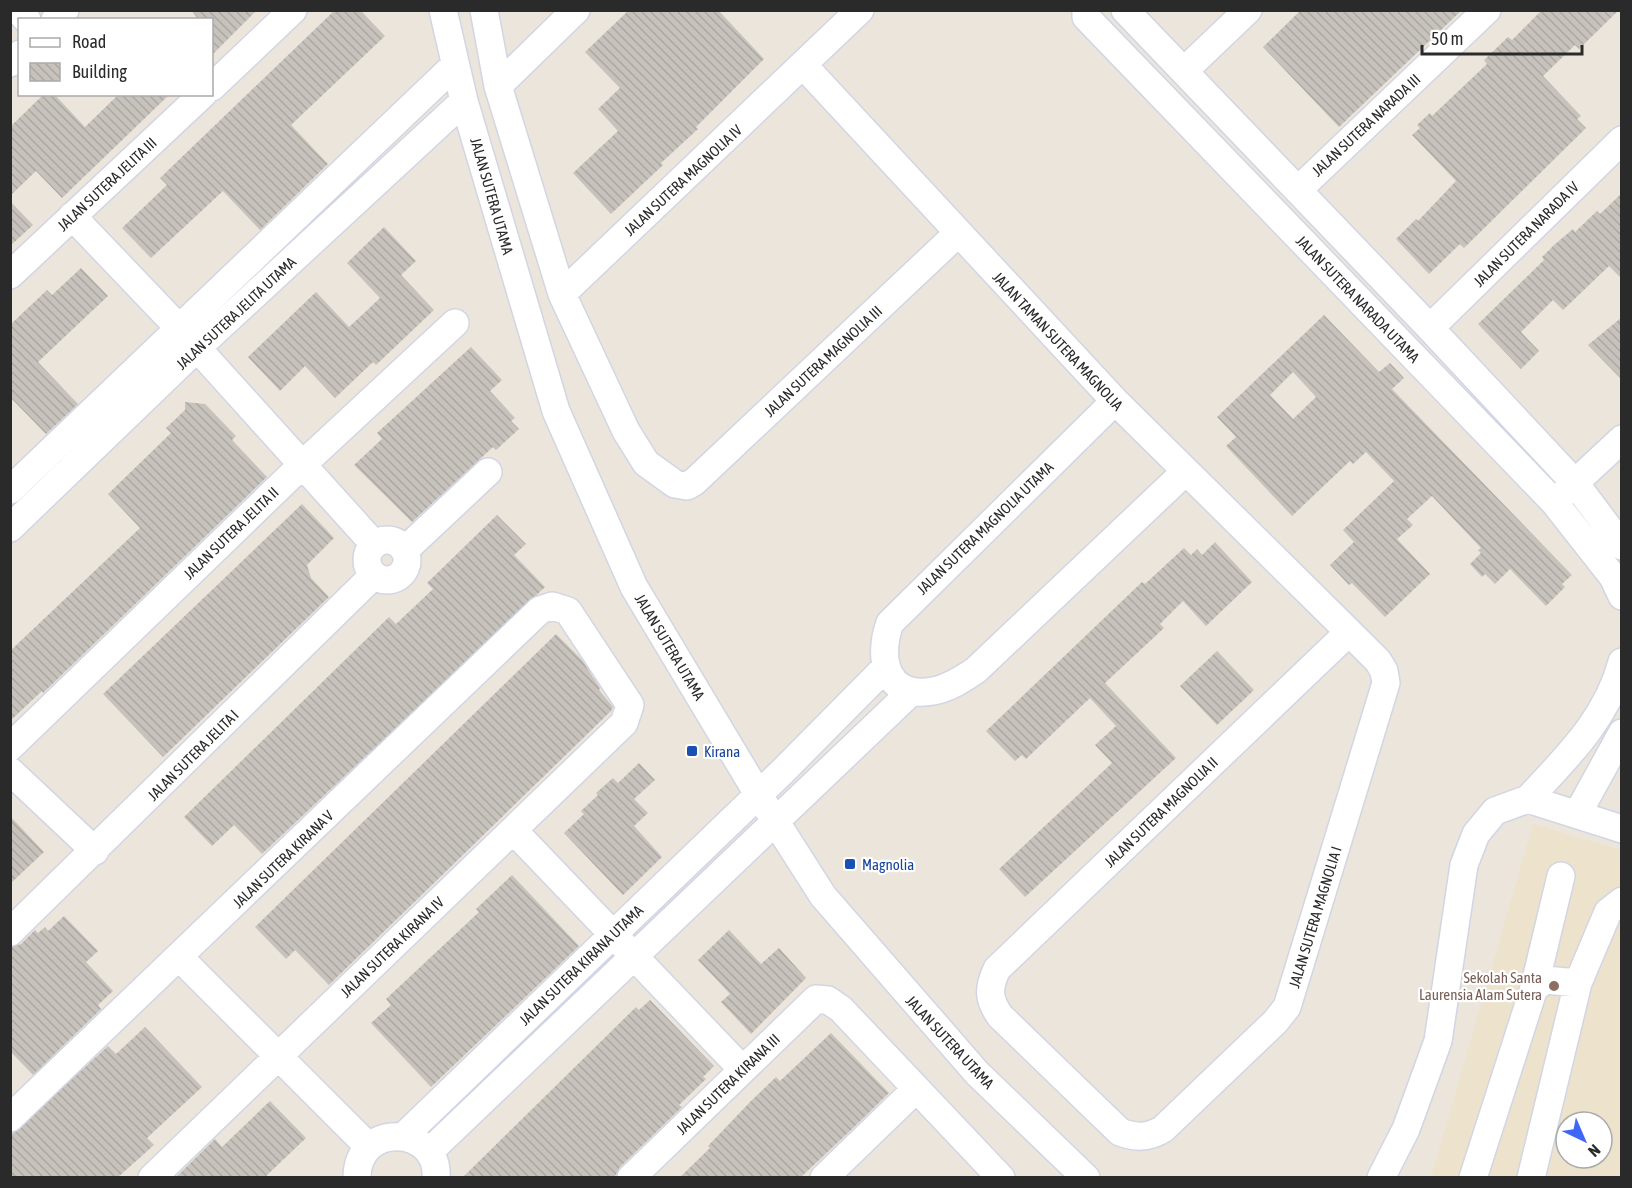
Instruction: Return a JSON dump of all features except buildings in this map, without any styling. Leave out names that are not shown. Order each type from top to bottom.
[{"type":"street","points":[[213,86],[293,10]]},
{"type":"street","name":"JALAN SUTERA UTAMA","points":[[443,10],[464,101],[556,411],[634,587],[758,794],[823,896],[977,1073],[1086,1178]]},
{"type":"street","points":[[484,10],[498,86],[562,294]]},
{"type":"street","points":[[498,86],[576,10]]},
{"type":"street","points":[[804,66],[860,10]]},
{"type":"street","name":"JALAN SUTERA NARADA UTAMA","points":[[1086,10],[1086,17],[1554,502],[1613,577],[1622,596]]},
{"type":"street","points":[[1125,10],[1575,483],[1622,546]]},
{"type":"street","points":[[1184,71],[1248,10]]},
{"type":"street","name":"JALAN SUTERA NARADA III","points":[[1298,190],[1487,10]]},
{"type":"street","name":"JALAN SUTERA JELITA UTAMA","points":[[10,490],[455,65]]},
{"type":"street","name":"JALAN TAMAN SUTERA MAGNOLIA","points":[[804,66],[957,234],[1115,401],[1378,661]]},
{"type":"street","name":"JALAN SUTERA MAGNOLIA IV","points":[[562,294],[804,66]]},
{"type":"street","name":"JALAN SUTERA JELITA III","points":[[10,275],[201,96]]},
{"type":"street","name":"JALAN SUTERA JELITA UTAMA","points":[[10,528],[197,348],[464,101]]},
{"type":"street","name":"JALAN SUTERA NARADA IV","points":[[1430,328],[1622,140]]},
{"type":"street","points":[[320,196],[339,219]]},
{"type":"street","points":[[72,216],[179,328],[374,544]]},
{"type":"street","name":"JALAN SUTERA MAGNOLIA III","points":[[562,294],[626,431],[646,463],[666,480],[687,486],[957,234]]},
{"type":"street","name":"JALAN SUTERA JELITA II","points":[[10,747],[303,464],[455,323]]},
{"type":"street","name":"JALAN SUTERA MAGNOLIA UTAMA","points":[[885,668],[883,643],[890,623],[1115,401]]},
{"type":"street","points":[[1554,502],[1622,439]]},
{"type":"street","points":[[405,549],[488,472]]},
{"type":"street","points":[[758,794],[885,668],[895,682],[910,692],[934,691],[956,683],[976,670],[1185,472]]},
{"type":"street","points":[[385,540],[396,542],[405,549],[408,559],[400,576],[382,581],[373,576],[367,566],[367,554],[374,544],[385,540]]},
{"type":"street","name":"JALAN SUTERA JELITA I","points":[[10,933],[373,576]]},
{"type":"street","name":"JALAN SUTERA KIRANA IV","points":[[152,1178],[624,723],[630,705],[575,620],[568,611],[558,607]]},
{"type":"street","name":"JALAN SUTERA KIRANA V","points":[[10,1118],[180,958],[540,610],[558,607]]},
{"type":"street","name":"JALAN SUTERA MAGNOLIA II","points":[[1163,1129],[1152,1136],[1135,1138],[1120,1132],[1000,1016],[990,1002],[990,985],[997,969],[1349,632]]},
{"type":"street","name":"JALAN SUTERA MAGNOLIA I","points":[[1163,1129],[1275,1022],[1287,1006],[1386,683],[1384,671],[1378,661]]},
{"type":"street","points":[[1381,1177],[1406,1129],[1438,1041],[1464,865],[1476,834],[1495,811],[1528,799],[1587,735],[1607,704],[1622,662]]},
{"type":"street","points":[[776,820],[910,692]]},
{"type":"street","points":[[1578,813],[1622,733]]},
{"type":"street","points":[[10,771],[95,851]]},
{"type":"street","name":"JALAN SUTERA KIRANA UTAMA","points":[[404,1136],[758,794]]},
{"type":"street","points":[[1528,799],[1578,813],[1622,829]]},
{"type":"street","name":"JALAN SUTERA KIRANA UTAMA","points":[[432,1165],[634,956],[776,820]]},
{"type":"street","points":[[514,831],[742,1069]]},
{"type":"street","points":[[1473,1178],[1506,1068],[1534,988],[1561,876]]},
{"type":"street","points":[[1531,1178],[1578,983],[1608,912],[1622,901]]},
{"type":"street","points":[[180,958],[369,1147]]},
{"type":"street","points":[[1534,988],[1545,980],[1578,983]]},
{"type":"street","name":"JALAN SUTERA KIRANA III","points":[[631,1178],[816,999],[828,1000],[840,1009],[915,1090]]},
{"type":"street","points":[[824,1178],[915,1090],[1001,1178]]},
{"type":"street","points":[[357,1178],[361,1157],[369,1147],[385,1137],[404,1136],[418,1142],[432,1165]]},
{"type":"shaded area","name":"Sekolah Santa Laurensia Alam Sutera","points":[[1533,824],[1621,850],[1621,1177],[1431,1178]]},
{"type":"place","name":"Kirana","points":[[692,751]]},
{"type":"place","name":"Magnolia","points":[[850,864]]},
{"type":"place","name":"Sekolah Santa Laurensia Alam Sutera","points":[[1554,986]]}]
